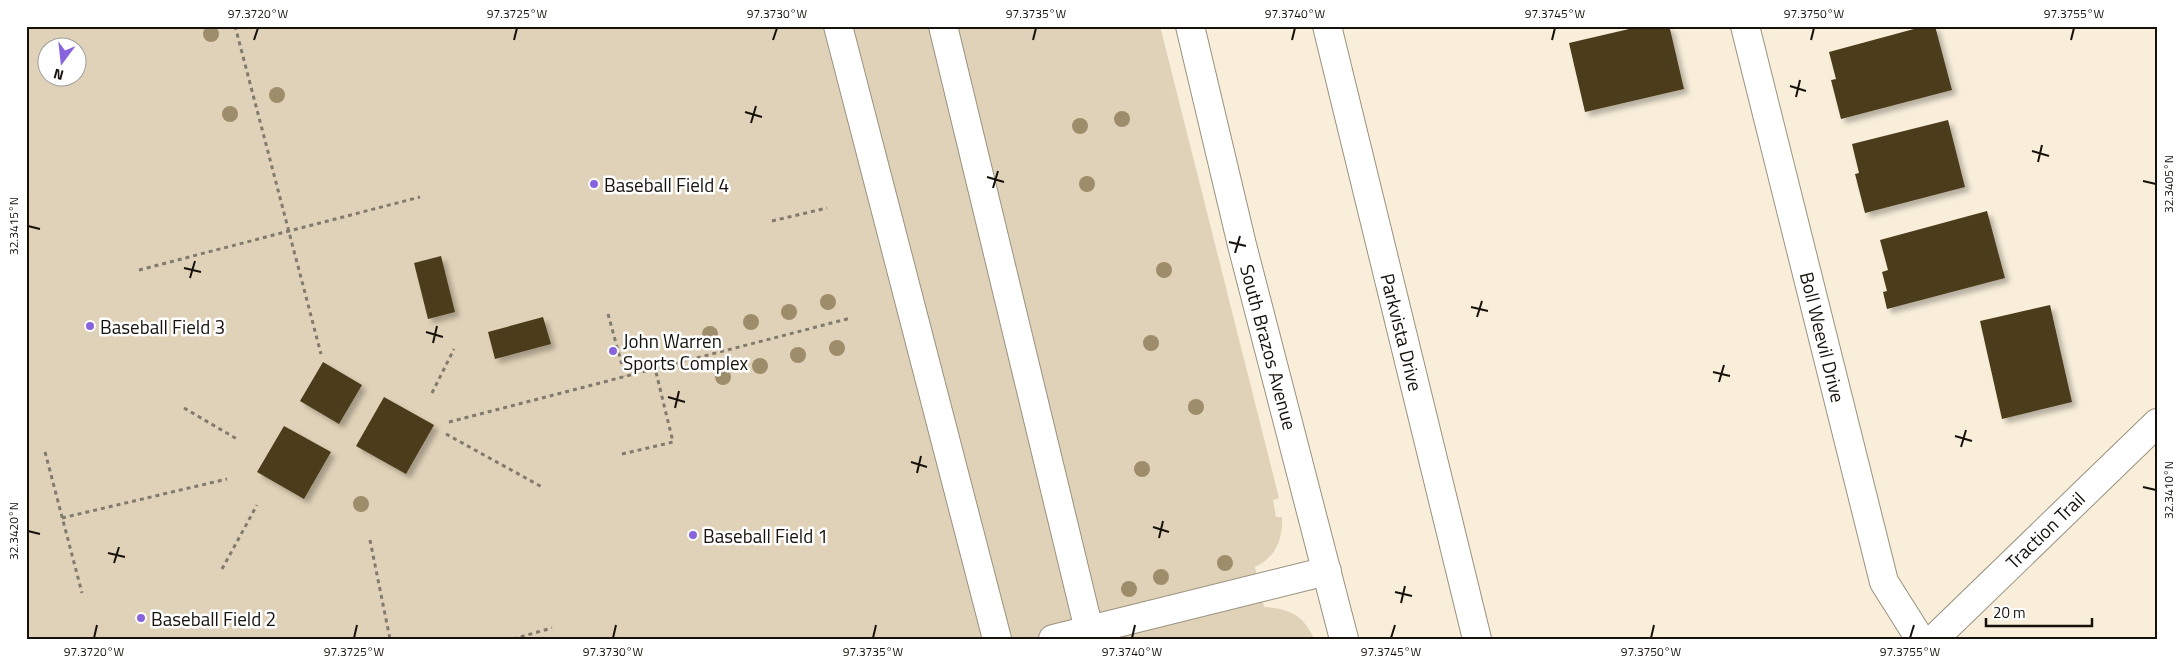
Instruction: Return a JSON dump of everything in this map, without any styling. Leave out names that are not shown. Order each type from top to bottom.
[{"type":"street","points":[[838,26],[996,639]]},
{"type":"street","points":[[943,26],[1089,630]]},
{"type":"street","name":"South Brazos Avenue","points":[[1190,26],[1242,245],[1344,639]]},
{"type":"street","name":"Parkvista Drive","points":[[1326,26],[1477,639]]},
{"type":"street","name":"Boll Weevil Drive","points":[[1745,26],[1884,582],[1920,639]]},
{"type":"street","name":"Traction Trail","points":[[1934,639],[2157,423]]},
{"type":"street","points":[[1053,639],[1327,571]]},
{"type":"path","points":[[235,26],[321,354]]},
{"type":"path","points":[[139,270],[420,197]]},
{"type":"path","points":[[772,221],[827,208]]},
{"type":"path","points":[[608,314],[625,376]]},
{"type":"path","points":[[449,422],[851,318]]},
{"type":"path","points":[[432,393],[454,349]]},
{"type":"path","points":[[622,454],[673,442],[655,368]]},
{"type":"path","points":[[184,408],[237,439]]},
{"type":"path","points":[[446,434],[542,487]]},
{"type":"path","points":[[45,452],[82,593]]},
{"type":"path","points":[[62,518],[228,479]]},
{"type":"path","points":[[222,569],[257,505]]},
{"type":"path","points":[[370,540],[390,639]]},
{"type":"path","points":[[513,639],[552,628]]},
{"type":"shaded area","name":"John Warren Sports Complex","points":[[26,26],[1160,26],[1279,498],[1273,500],[1276,517],[1282,517],[1281,533],[1277,546],[1268,558],[1255,567],[1264,607],[1281,609],[1294,614],[1305,624],[1314,639],[26,639]]},
{"type":"building","points":[[1642,26],[1667,26],[1670,29],[1684,89],[1585,112],[1569,43]]},
{"type":"building","points":[[1925,26],[1935,26],[1952,90],[1841,119],[1831,80],[1836,79],[1829,52]]},
{"type":"building","points":[[1948,120],[1965,187],[1865,213],[1855,174],[1859,173],[1852,144]]},
{"type":"building","points":[[1987,211],[2005,278],[1887,309],[1883,292],[1887,291],[1882,272],[1888,270],[1880,240]]},
{"type":"building","points":[[441,256],[455,312],[428,319],[414,263]]},
{"type":"building","points":[[2050,305],[2072,402],[2002,419],[1980,321]]},
{"type":"building","points":[[543,317],[551,344],[495,359],[488,332]]},
{"type":"building","points":[[323,362],[362,385],[339,424],[300,401]]},
{"type":"building","points":[[384,397],[434,425],[406,474],[356,446]]},
{"type":"building","points":[[284,426],[331,452],[304,499],[257,472]]},
{"type":"place","name":"Baseball Field 4","points":[[594,184]]},
{"type":"place","name":"Baseball Field 3","points":[[90,326]]},
{"type":"place","name":"John Warren Sports Complex","points":[[613,351]]},
{"type":"place","name":"Baseball Field 1","points":[[693,535]]},
{"type":"place","name":"Baseball Field 2","points":[[141,618]]}]
